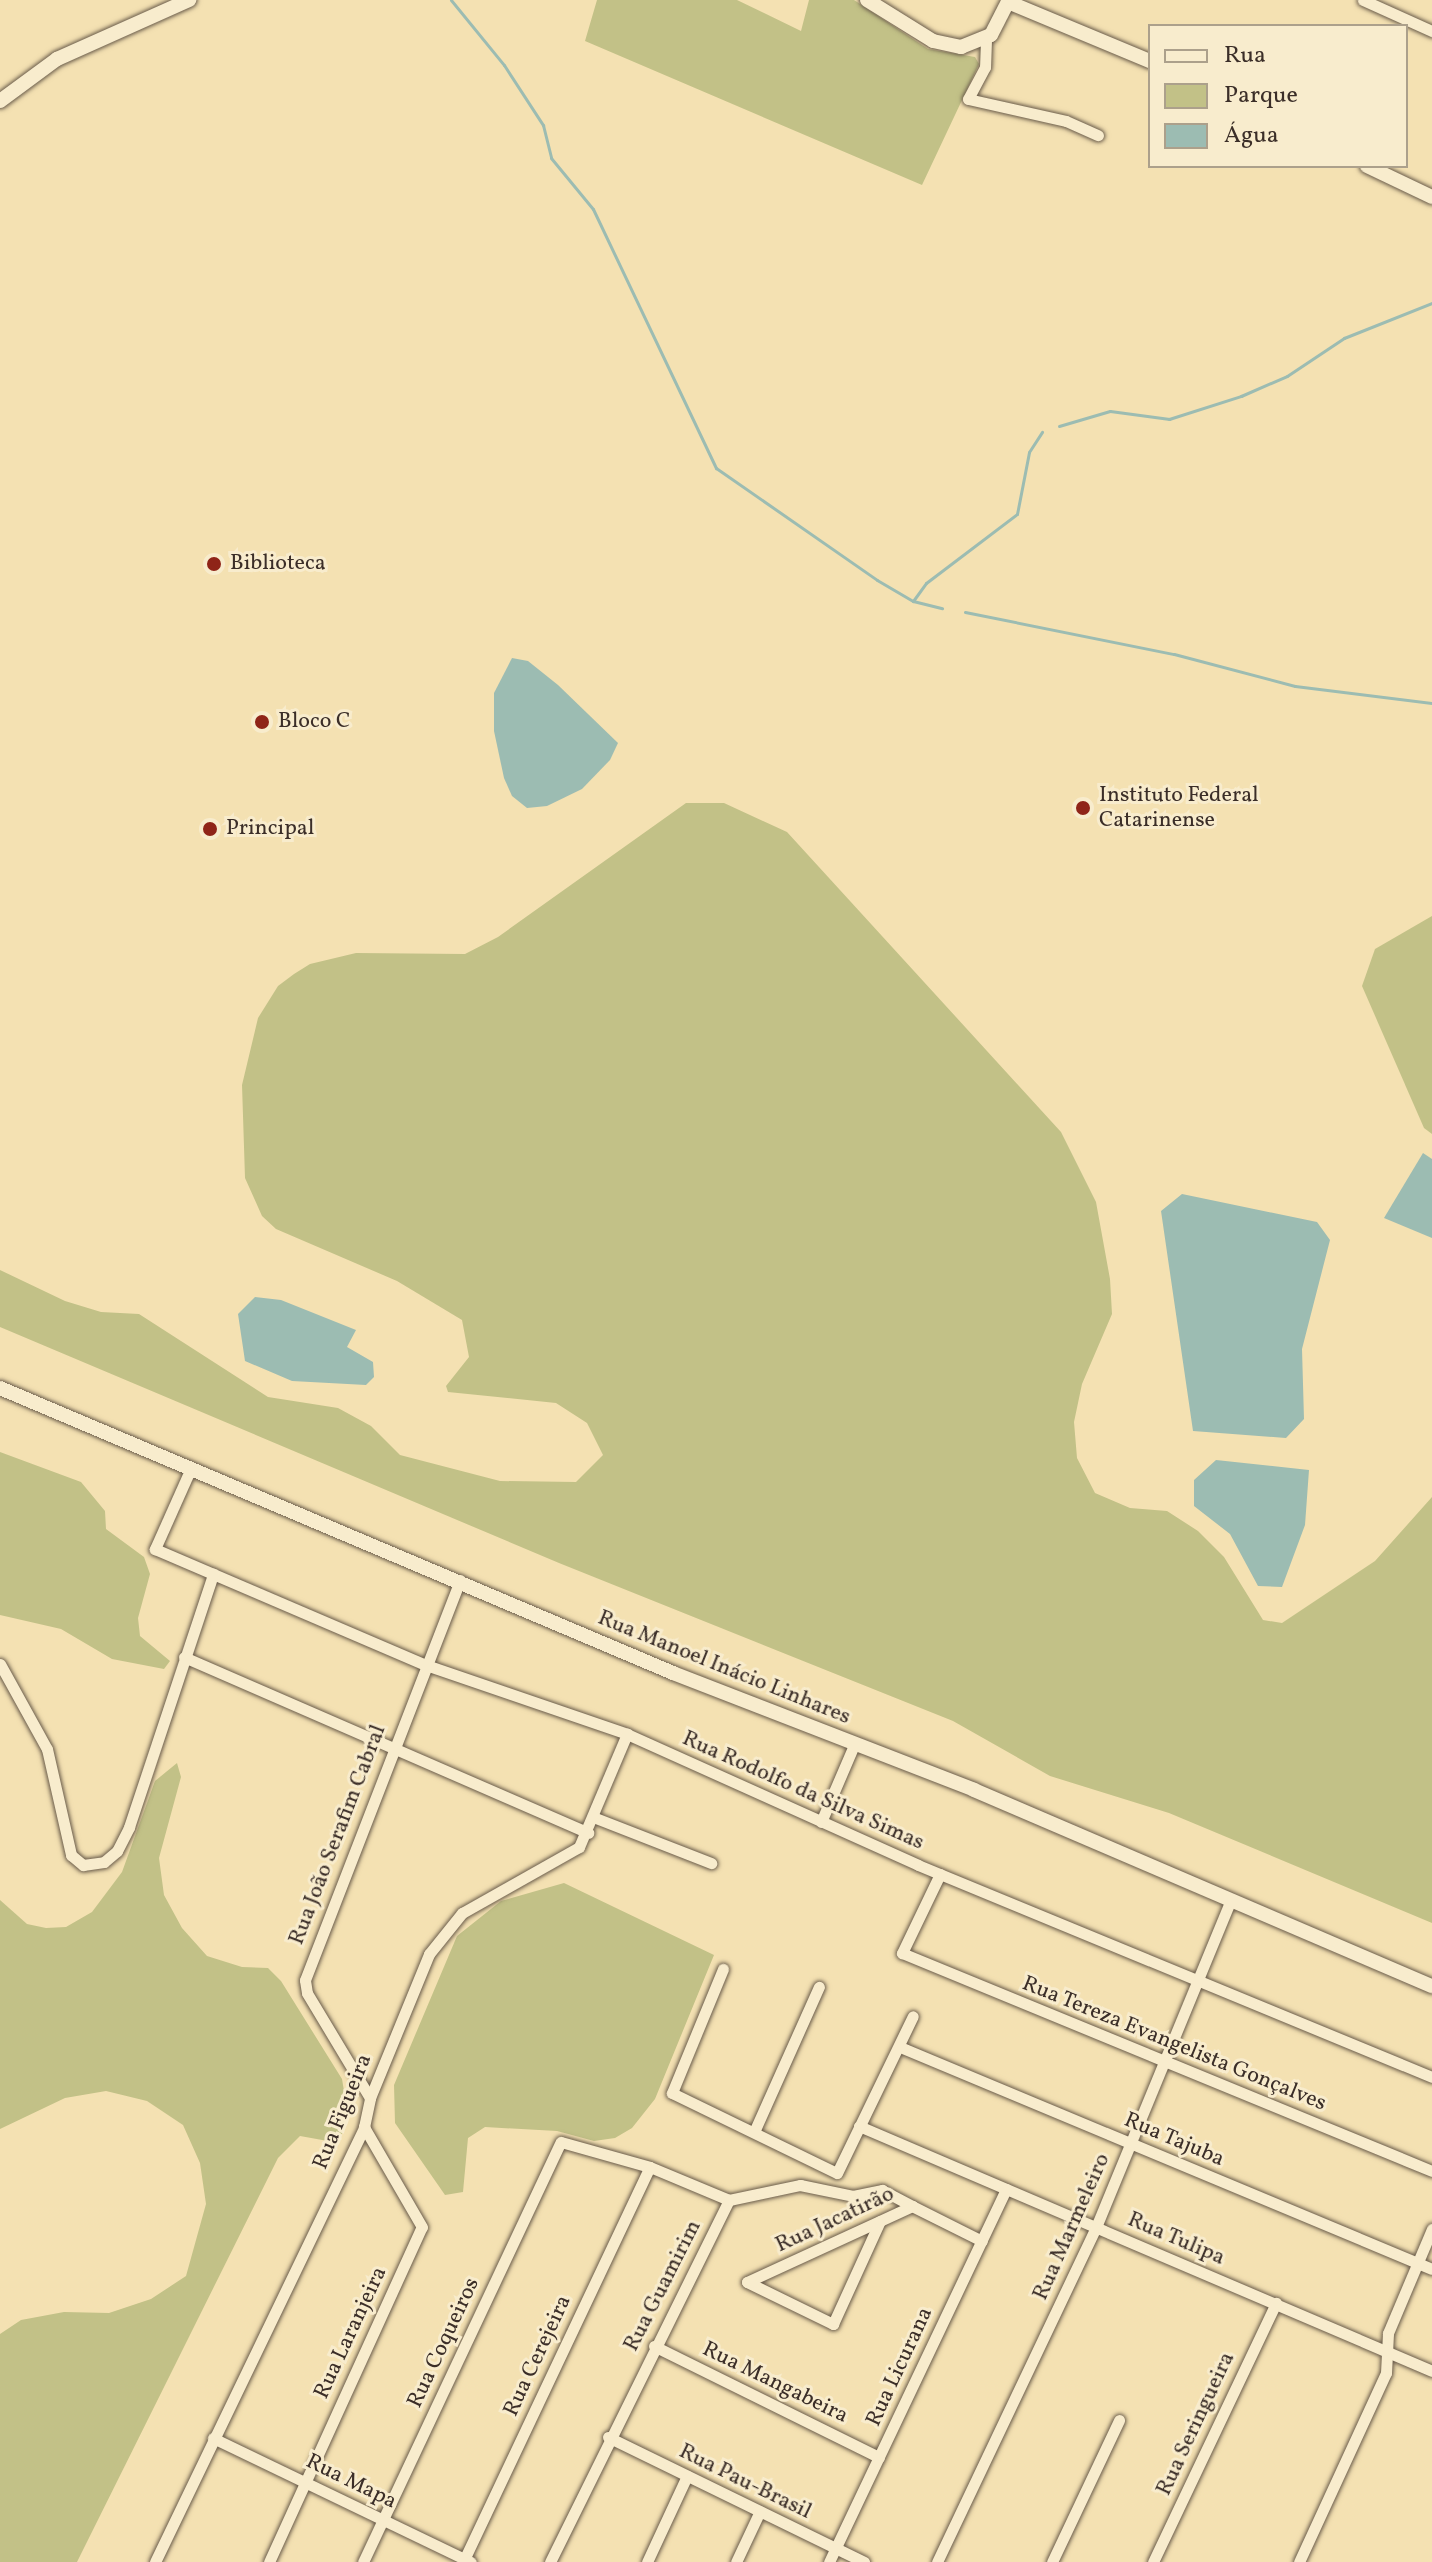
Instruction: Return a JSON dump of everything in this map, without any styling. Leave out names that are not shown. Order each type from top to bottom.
[{"type":"main road","points":[[0,101],[57,59],[189,0]]},
{"type":"main road","points":[[867,0],[942,44],[961,47],[986,40],[1008,1],[1148,60]]},
{"type":"main road","points":[[1371,168],[1432,197]]},
{"type":"main road","name":"Rua Manoel Inácio Linhares","points":[[0,1388],[854,1745],[974,1790],[1432,1986]]},
{"type":"street","points":[[1363,0],[1382,4],[1432,31]]},
{"type":"street","points":[[986,40],[985,67],[968,99],[1066,121],[1098,135]]},
{"type":"street","name":"Rua Rodolfo da Silva Simas","points":[[191,1468],[155,1549],[426,1665],[627,1734],[940,1874],[1432,2077]]},
{"type":"street","points":[[0,1664],[47,1749],[71,1855],[83,1865],[104,1862],[123,1840],[213,1574]]},
{"type":"street","name":"Rua João Serafim Cabral","points":[[370,2098],[305,1980],[460,1580]]},
{"type":"street","points":[[184,1657],[395,1745],[588,1833]]},
{"type":"street","name":"Rua Figueira","points":[[155,2562],[364,2127],[370,2098],[429,1954],[450,1922],[476,1903],[566,1859],[588,1833],[627,1734]]},
{"type":"street","points":[[821,1822],[854,1745]]},
{"type":"street","points":[[593,1817],[711,1863]]},
{"type":"street","name":"Rua Tereza Evangelista Gonçalves","points":[[940,1874],[902,1953],[1432,2171]]},
{"type":"street","name":"Rua Marmeleiro","points":[[937,2562],[1096,2227],[1230,1902]]},
{"type":"street","points":[[723,1969],[670,2090],[837,2173],[913,2016]]},
{"type":"street","points":[[754,2132],[819,1987]]},
{"type":"street","name":"Rua Tajuba","points":[[900,2047],[1432,2269]]},
{"type":"street","name":"Rua Tulipa","points":[[859,2126],[1432,2371]]},
{"type":"street","name":"Rua Laranjeira","points":[[269,2562],[422,2227],[364,2127]]},
{"type":"street","name":"Rua Coqueiros","points":[[363,2562],[561,2142],[650,2167]]},
{"type":"street","points":[[650,2167],[729,2200],[800,2185],[840,2195],[882,2190],[912,2206]]},
{"type":"street","name":"Rua Cerejeira","points":[[466,2561],[650,2167]]},
{"type":"street","name":"Rua Licurana","points":[[829,2562],[1006,2189]]},
{"type":"street","name":"Rua Guamirim","points":[[550,2562],[608,2437],[729,2200]]},
{"type":"street","name":"Rua Jacatirão","points":[[880,2221],[833,2324],[747,2282],[912,2206],[982,2241]]},
{"type":"street","points":[[1299,2562],[1386,2373],[1388,2333],[1432,2229]]},
{"type":"street","name":"Rua Seringueira","points":[[1153,2562],[1276,2303]]},
{"type":"street","name":"Rua Mangabeira","points":[[654,2346],[879,2457]]},
{"type":"street","points":[[1052,2562],[1119,2420]]},
{"type":"street","name":"Rua Pau-Brasil","points":[[608,2437],[864,2562]]},
{"type":"street","name":"Rua Mapa","points":[[213,2438],[466,2561]]},
{"type":"street","points":[[647,2562],[687,2476]]},
{"type":"street","points":[[736,2562],[760,2511]]},
{"type":"green space","points":[[597,0],[737,0],[801,31],[809,0],[854,0],[928,49],[975,57],[979,64],[922,185],[585,41]]},
{"type":"green space","points":[[686,803],[724,803],[787,832],[1061,1132],[1096,1202],[1110,1279],[1112,1314],[1082,1384],[1074,1422],[1077,1458],[1095,1493],[1130,1508],[1167,1511],[1198,1531],[1224,1557],[1263,1620],[1282,1623],[1375,1561],[1432,1497],[1432,1923],[1169,1813],[1050,1776],[953,1721],[559,1563],[0,1327],[0,1270],[65,1301],[101,1312],[139,1314],[268,1397],[338,1408],[371,1426],[400,1455],[500,1481],[576,1482],[603,1455],[587,1423],[556,1403],[448,1392],[446,1386],[469,1357],[462,1320],[397,1281],[276,1229],[262,1216],[245,1178],[242,1085],[258,1018],[278,986],[294,974],[310,964],[356,953],[465,954],[498,937]]},
{"type":"green space","points":[[1432,916],[1432,1134],[1424,1128],[1362,986],[1375,949]]},
{"type":"green space","points":[[0,1452],[81,1482],[105,1511],[106,1529],[144,1557],[150,1574],[138,1618],[140,1636],[170,1661],[164,1669],[112,1659],[61,1629],[0,1615]]},
{"type":"green space","points":[[177,1763],[181,1777],[159,1858],[164,1895],[182,1928],[207,1956],[242,1967],[268,1968],[281,1981],[342,2079],[348,2115],[339,2143],[300,2136],[278,2158],[77,2562],[0,2562],[0,2334],[21,2320],[64,2312],[109,2313],[151,2299],[186,2276],[206,2204],[200,2163],[183,2125],[147,2101],[106,2091],[65,2098],[0,2129],[0,1900],[27,1924],[46,1928],[66,1927],[92,1912],[122,1872],[155,1781]]},
{"type":"green space","points":[[564,1883],[714,1955],[655,2099],[632,2128],[615,2138],[594,2141],[557,2131],[485,2127],[468,2138],[463,2192],[445,2195],[395,2123],[394,2085],[457,1936],[501,1901]]},
{"type":"water","points":[[512,658],[528,661],[558,685],[618,743],[610,760],[582,789],[547,806],[527,808],[512,796],[504,778],[494,731],[494,693]]},
{"type":"water","points":[[1423,1153],[1432,1159],[1432,1238],[1384,1218]]},
{"type":"water","points":[[1182,1194],[1317,1222],[1330,1240],[1302,1349],[1304,1419],[1286,1438],[1193,1431],[1161,1211]]},
{"type":"water","points":[[255,1297],[281,1300],[356,1330],[347,1347],[373,1362],[374,1377],[366,1385],[292,1381],[245,1361],[238,1314]]},
{"type":"water","points":[[1216,1460],[1309,1470],[1305,1525],[1282,1587],[1258,1586],[1230,1534],[1194,1506],[1194,1480]]},
{"type":"waterway","points":[[451,0],[504,65],[543,125],[551,158],[593,209],[716,468],[877,580],[913,601],[942,608]]},
{"type":"waterway","points":[[1059,426],[1110,411],[1169,419],[1241,396],[1287,376],[1344,338],[1432,303]]},
{"type":"waterway","points":[[913,601],[926,583],[1017,514],[1029,452],[1042,432]]},
{"type":"waterway","points":[[965,612],[1174,654],[1295,686],[1432,703]]},
{"type":"place","name":"Biblioteca","points":[[214,564]]},
{"type":"place","name":"Bloco C","points":[[262,722]]},
{"type":"place","name":"Instituto Federal Catarinense","points":[[1083,808]]},
{"type":"place","name":"Principal","points":[[210,829]]}]
